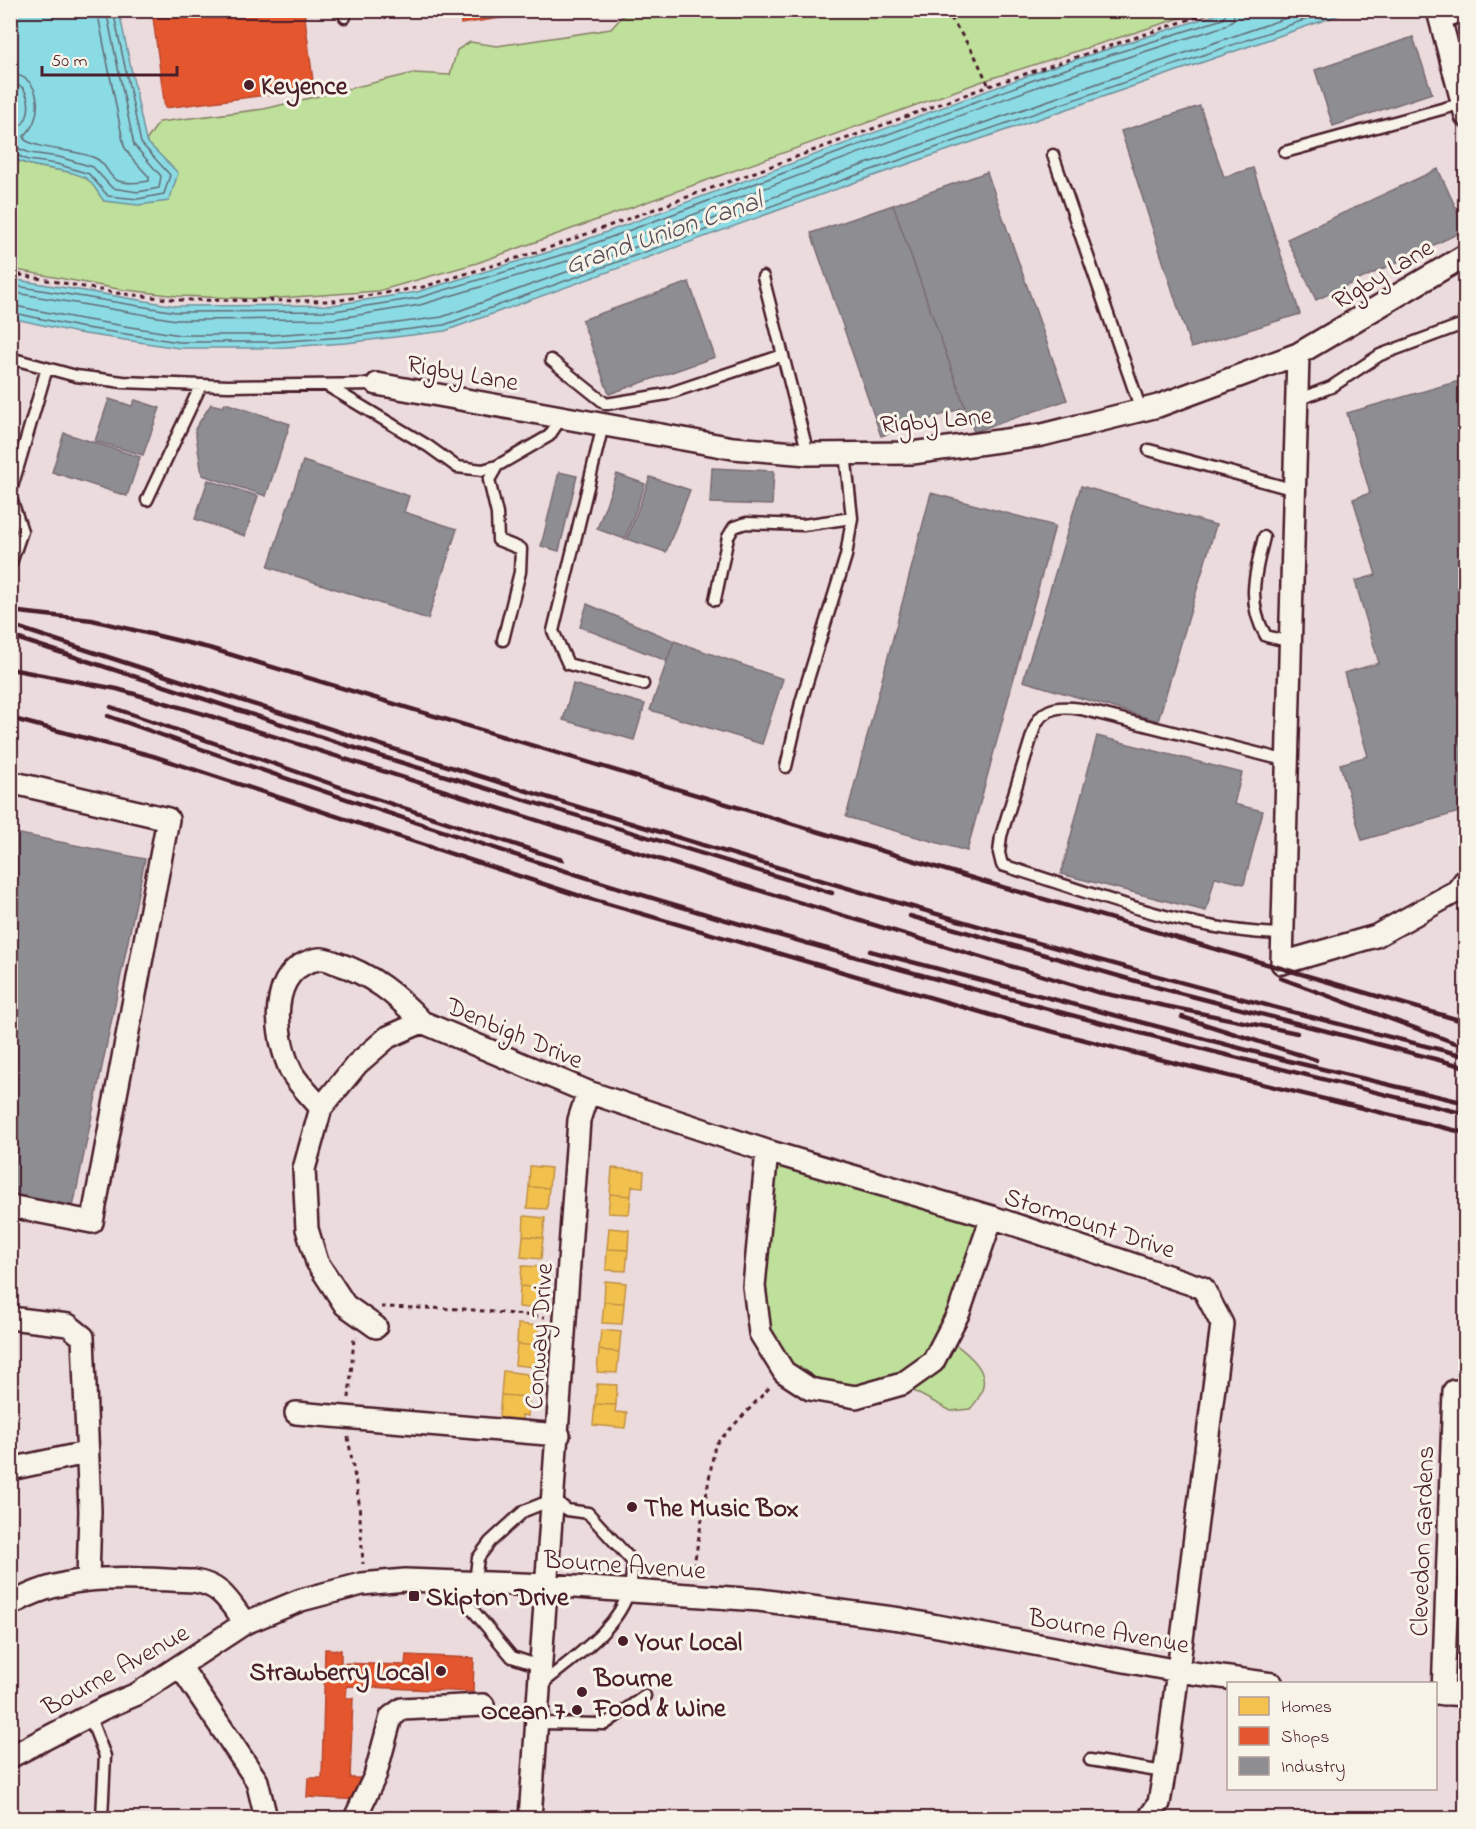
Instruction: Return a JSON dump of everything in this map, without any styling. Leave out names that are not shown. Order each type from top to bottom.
[{"type":"street","points":[[1440,17],[1463,110]]},
{"type":"street","name":"Rigby Lane","points":[[377,384],[733,448],[808,454],[912,453],[1042,435],[1141,410],[1298,354],[1466,255]]},
{"type":"street","points":[[1298,354],[1282,963],[1376,936],[1457,891],[1466,879]]},
{"type":"street","points":[[10,782],[168,819],[92,1222],[10,1206]]},
{"type":"street","name":"Denbigh Drive","points":[[321,1108],[293,1075],[280,1046],[279,997],[286,977],[300,965],[321,958],[352,968],[376,980],[402,1000],[422,1022],[588,1092]]},
{"type":"street","name":"Denbigh Drive","points":[[376,1327],[345,1305],[317,1262],[307,1228],[304,1169],[321,1108],[357,1064],[388,1037],[422,1022]]},
{"type":"street","name":"Stormount Drive","points":[[588,1092],[767,1151],[992,1217],[1203,1288],[1222,1324],[1164,1772],[1159,1803],[1149,1818]]},
{"type":"street","name":"Conway Drive","points":[[530,1818],[538,1687],[559,1436],[579,1120],[588,1092]]},
{"type":"street","points":[[767,1151],[754,1286],[760,1333],[784,1371],[810,1389],[856,1397],[903,1384],[933,1362],[959,1312],[992,1217]]},
{"type":"street","points":[[10,1318],[68,1325],[83,1337],[90,1511],[88,1579]]},
{"type":"street","name":"Clevedon Gardens","points":[[1439,1694],[1454,1390]]},
{"type":"street","points":[[296,1413],[559,1436]]},
{"type":"street","points":[[10,1469],[86,1453]]},
{"type":"street","points":[[14,1602],[49,1586],[88,1579],[209,1583],[222,1592],[245,1623]]},
{"type":"street","name":"Bourne Avenue","points":[[10,1757],[89,1715],[136,1694],[245,1623],[301,1600],[362,1584],[405,1580],[547,1585],[759,1600],[900,1619],[1178,1671],[1264,1682]]},
{"type":"street","points":[[180,1666],[257,1780],[266,1818]]},
{"type":"street","points":[[1439,1694],[1466,1695]]},
{"type":"street","points":[[355,1818],[375,1776],[391,1717],[402,1709],[483,1705]]},
{"type":"lane","points":[[1440,17],[1466,15]]},
{"type":"lane","points":[[1285,152],[1463,110]]},
{"type":"lane","points":[[1053,155],[1141,410]]},
{"type":"lane","points":[[763,277],[808,454]]},
{"type":"lane","points":[[1297,400],[1331,387],[1380,355],[1466,323]]},
{"type":"lane","points":[[551,360],[606,404],[667,394],[783,355]]},
{"type":"lane","points":[[10,358],[76,376],[123,382],[201,385],[377,384]]},
{"type":"lane","points":[[10,566],[22,531],[10,495],[47,368]]},
{"type":"lane","points":[[147,500],[201,385]]},
{"type":"lane","points":[[326,385],[428,446],[457,467],[483,470],[497,466],[549,436],[562,417]]},
{"type":"lane","points":[[603,425],[553,631],[568,664],[643,684]]},
{"type":"lane","points":[[1149,450],[1295,490]]},
{"type":"lane","points":[[786,767],[801,702],[846,556],[852,518],[845,453]]},
{"type":"lane","points":[[497,466],[489,480],[497,514],[498,540],[521,549],[520,572],[503,640]]},
{"type":"lane","points":[[715,600],[728,537],[734,527],[746,523],[803,525],[852,518]]},
{"type":"lane","points":[[1264,537],[1253,584],[1253,605],[1258,623],[1266,636],[1291,642]]},
{"type":"lane","points":[[1283,934],[1247,933],[1193,923],[1002,865],[999,853],[1001,836],[1035,726],[1040,716],[1047,711],[1058,708],[1081,709],[1288,761]]},
{"type":"lane","points":[[475,1581],[478,1558],[490,1542],[524,1511],[554,1499],[567,1510],[588,1513],[633,1562],[629,1590],[618,1613],[602,1633],[538,1687]]},
{"type":"lane","points":[[448,1581],[512,1657],[540,1666]]},
{"type":"lane","points":[[536,1723],[605,1724],[645,1696]]},
{"type":"lane","points":[[89,1715],[105,1756],[102,1818]]},
{"type":"lane","points":[[1090,1760],[1164,1772]]},
{"type":"path","points":[[946,10],[974,54],[989,86]]},
{"type":"path","points":[[10,273],[116,292],[178,300],[334,301],[423,287],[543,250],[989,86],[1218,10]]},
{"type":"path","points":[[362,1584],[364,1550],[347,1418],[354,1338],[365,1339],[376,1327],[376,1308],[463,1309],[566,1320]]},
{"type":"path","points":[[689,1595],[715,1444],[784,1371]]},
{"type":"green space","points":[[627,11],[1202,11],[983,81],[477,263],[378,291],[266,299],[178,296],[118,289],[11,269],[10,157],[29,165],[79,175],[92,183],[104,201],[177,173],[146,141],[159,122],[264,109],[414,73],[450,75],[457,50],[470,42],[497,46],[611,29]]},
{"type":"green space","points":[[767,1151],[992,1217],[946,1337],[974,1360],[983,1377],[983,1387],[979,1397],[970,1409],[951,1411],[902,1385],[856,1397],[784,1372],[754,1286]]},
{"type":"water","points":[[11,10],[119,11],[146,141],[178,173],[169,201],[138,205],[104,201],[94,186],[79,175],[30,165],[11,157],[11,126],[15,99],[10,94]]},
{"type":"water","name":"Grand Union Canal","points":[[1230,10],[1351,11],[856,182],[445,331],[346,343],[271,348],[179,348],[78,333],[11,318],[11,279],[176,306],[333,305],[417,292],[569,246],[1046,69]]},
{"type":"building: Homes","points":[[530,1166],[551,1168],[549,1188],[529,1187]]},
{"type":"building: Homes","points":[[612,1168],[644,1171],[643,1187],[632,1186],[631,1196],[610,1194]]},
{"type":"building: Homes","points":[[529,1187],[549,1188],[547,1209],[527,1208]]},
{"type":"building: Homes","points":[[610,1194],[631,1196],[629,1214],[608,1213]]},
{"type":"building: Homes","points":[[524,1216],[545,1218],[543,1238],[523,1236]]},
{"type":"building: Homes","points":[[609,1228],[629,1230],[628,1250],[607,1249]]},
{"type":"building: Homes","points":[[523,1236],[543,1238],[541,1259],[521,1257]]},
{"type":"building: Homes","points":[[607,1249],[628,1250],[626,1271],[606,1270]]},
{"type":"building: Homes","points":[[522,1266],[542,1267],[541,1288],[520,1286]]},
{"type":"building: Homes","points":[[605,1281],[626,1283],[624,1303],[604,1302]]},
{"type":"building: Homes","points":[[520,1286],[541,1288],[539,1309],[519,1307]]},
{"type":"building: Homes","points":[[604,1302],[624,1303],[622,1324],[602,1323]]},
{"type":"building: Homes","points":[[518,1324],[539,1326],[537,1346],[517,1344]]},
{"type":"building: Homes","points":[[601,1330],[621,1332],[619,1352],[599,1350]]},
{"type":"building: Homes","points":[[517,1344],[537,1346],[535,1367],[515,1365]]},
{"type":"building: Homes","points":[[599,1350],[619,1352],[617,1373],[597,1372]]},
{"type":"building: Homes","points":[[503,1371],[527,1374],[527,1377],[531,1378],[529,1397],[501,1395]]},
{"type":"building: Homes","points":[[597,1384],[617,1385],[616,1405],[595,1404]]},
{"type":"building: Homes","points":[[501,1395],[529,1397],[528,1416],[522,1415],[522,1420],[499,1418]]},
{"type":"building: Homes","points":[[595,1404],[616,1405],[615,1412],[627,1413],[625,1428],[593,1425]]},
{"type":"building: Shops","points":[[152,10],[304,10],[314,89],[165,108]]},
{"type":"building: Shops","points":[[460,10],[554,10],[461,24]]},
{"type":"building: Shops","points":[[325,1649],[341,1650],[341,1663],[405,1665],[406,1655],[474,1658],[473,1692],[347,1686],[346,1698],[353,1698],[350,1778],[360,1778],[359,1800],[307,1797],[308,1778],[322,1778]]},
{"type":"building: Industry","points":[[1413,37],[1432,93],[1333,126],[1315,70]]},
{"type":"building: Industry","points":[[1200,106],[1224,177],[1253,168],[1300,314],[1191,348],[1121,131]]},
{"type":"building: Industry","points":[[1438,169],[1466,230],[1316,300],[1287,239]]},
{"type":"building: Industry","points":[[987,172],[1067,400],[974,432],[893,205]]},
{"type":"building: Industry","points":[[893,205],[965,407],[881,436],[811,233]]},
{"type":"building: Industry","points":[[689,282],[715,357],[609,394],[582,320]]},
{"type":"building: Industry","points":[[1466,379],[1466,810],[1362,840],[1340,764],[1368,756],[1344,673],[1379,663],[1355,581],[1376,575],[1353,499],[1370,493],[1347,413]]},
{"type":"building: Industry","points":[[109,399],[132,406],[135,400],[160,408],[143,455],[95,441]]},
{"type":"building: Industry","points":[[225,403],[290,424],[266,496],[202,475],[195,429],[211,404],[223,407]]},
{"type":"building: Industry","points":[[64,433],[140,457],[127,496],[52,472]]},
{"type":"building: Industry","points":[[303,461],[409,496],[404,512],[457,529],[428,619],[268,567]]},
{"type":"building: Industry","points":[[712,468],[774,471],[772,505],[710,503]]},
{"type":"building: Industry","points":[[559,472],[577,476],[559,551],[541,546]]},
{"type":"building: Industry","points":[[617,474],[645,484],[625,539],[597,529]]},
{"type":"building: Industry","points":[[650,477],[690,490],[666,552],[627,539]]},
{"type":"building: Industry","points":[[208,480],[258,496],[245,536],[195,519]]},
{"type":"building: Industry","points":[[1081,486],[1216,525],[1158,721],[1023,681]]},
{"type":"building: Industry","points":[[931,493],[1055,526],[967,851],[846,817]]},
{"type":"building: Industry","points":[[587,604],[674,641],[667,661],[580,627]]},
{"type":"building: Industry","points":[[674,641],[783,679],[762,744],[650,710]]},
{"type":"building: Industry","points":[[573,684],[645,704],[634,740],[563,720]]},
{"type":"building: Industry","points":[[1097,736],[1242,773],[1234,804],[1263,811],[1244,884],[1215,877],[1206,911],[1061,874]]},
{"type":"building: Industry","points":[[10,832],[145,859],[73,1207],[10,1194]]},
{"type":"railway","points":[[10,611],[92,620],[209,648],[992,884],[1466,1022]]},
{"type":"railway","points":[[10,625],[552,799],[916,908],[1099,960],[1466,1056]]},
{"type":"railway","points":[[10,636],[383,757],[832,893]]},
{"type":"railway","points":[[10,669],[117,689],[207,715],[715,877],[1097,992],[1297,1033]]},
{"type":"railway","points":[[111,707],[343,788],[562,860]]},
{"type":"railway","points":[[108,716],[407,820],[709,915],[1086,1019],[1466,1114]]},
{"type":"railway","points":[[10,718],[153,756],[577,895],[1008,1020],[1154,1058],[1466,1133]]},
{"type":"railway","points":[[910,916],[1160,988],[1466,1067]]},
{"type":"railway","points":[[870,951],[1289,1061],[1466,1103]]},
{"type":"railway","points":[[1280,978],[1466,1047]]},
{"type":"railway","points":[[1182,1017],[1316,1060]]},
{"type":"place","name":"Keyence","points":[[249,85]]},
{"type":"place","name":"The Music Box","points":[[632,1507]]},
{"type":"place","name":"Skipton Drive","points":[[414,1596]]},
{"type":"place","name":"Your Local","points":[[623,1641]]},
{"type":"place","name":"Strawberry Local","points":[[441,1671]]},
{"type":"place","name":"Bourne Food & Wine","points":[[582,1692]]},
{"type":"place","name":"Ocean 7","points":[[577,1710]]}]
